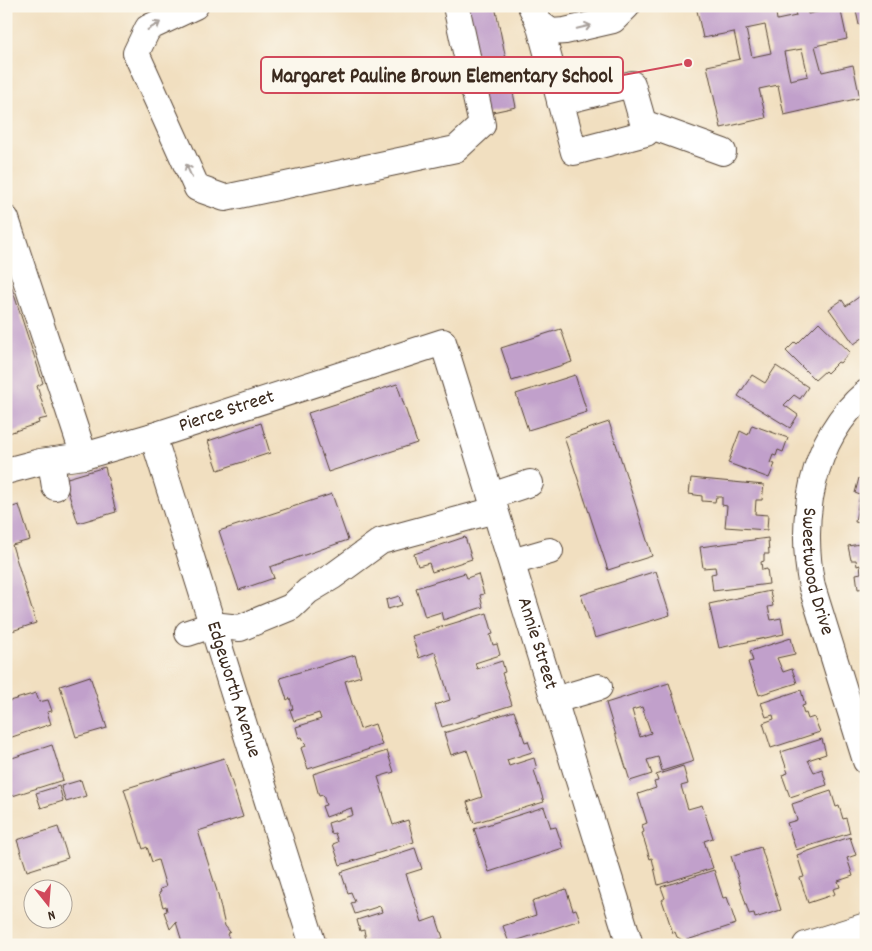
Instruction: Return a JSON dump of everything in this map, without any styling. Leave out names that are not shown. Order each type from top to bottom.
[{"type":"street","points":[[194,6],[148,28],[136,53],[197,188],[225,198],[456,149],[482,125],[456,6]]},
{"type":"street","points":[[535,15],[551,32],[565,31],[613,20],[627,6]]},
{"type":"street","points":[[535,15],[574,152],[646,133],[632,84],[560,102]]},
{"type":"street","points":[[643,123],[723,152]]},
{"type":"street","points":[[6,219],[84,456]]},
{"type":"street","name":"Pierce Street","points":[[6,471],[84,456],[153,436],[443,342]]},
{"type":"street","name":"Annie Street","points":[[443,342],[630,945]]},
{"type":"street","name":"Sweetwood Drive","points":[[866,393],[841,421],[816,471],[809,500],[806,531],[807,560],[812,587],[866,761]]},
{"type":"street","name":"Edgeworth Avenue","points":[[153,436],[313,945]]},
{"type":"street","points":[[51,461],[55,487]]},
{"type":"street","points":[[188,633],[212,625],[240,628],[291,606],[308,591],[333,576],[381,541],[493,503],[530,484]]},
{"type":"street","points":[[512,562],[550,550]]},
{"type":"street","points":[[555,700],[599,687]]},
{"type":"street","points":[[806,945],[866,926]]},
{"type":"building","points":[[468,6],[495,6],[516,107],[483,114]]},
{"type":"building","points":[[696,6],[775,6],[777,20],[796,16],[794,6],[807,6],[808,14],[840,7],[847,39],[815,46],[822,72],[853,65],[860,98],[784,115],[778,85],[759,89],[766,118],[721,128],[707,66],[740,59],[734,32],[703,38]],"holes":[[[765,25],[771,53],[752,57],[746,29]],[[802,49],[808,76],[790,80],[784,52]]]},
{"type":"building","points":[[855,6],[866,6],[866,23],[859,25]]},
{"type":"building","points":[[6,270],[43,383],[37,386],[47,418],[38,420],[39,423],[6,434]]},
{"type":"building","points":[[866,292],[866,339],[864,337],[854,344],[829,309],[842,300],[846,306]]},
{"type":"building","points":[[819,322],[850,352],[840,363],[838,362],[827,373],[825,371],[815,380],[786,351],[795,342],[797,344]]},
{"type":"building","points":[[561,329],[572,362],[512,381],[501,348]]},
{"type":"building","points":[[776,366],[808,387],[800,399],[794,395],[784,405],[798,415],[790,428],[738,396],[752,375],[765,383]]},
{"type":"building","points":[[575,375],[587,412],[528,430],[516,394]]},
{"type":"building","points":[[397,384],[417,443],[328,472],[308,413]]},
{"type":"building","points":[[609,422],[652,556],[608,570],[564,437]]},
{"type":"building","points":[[261,423],[270,453],[218,470],[208,441]]},
{"type":"building","points":[[752,425],[788,438],[783,452],[778,450],[776,456],[773,455],[770,463],[775,464],[769,478],[728,463],[740,431],[748,435]]},
{"type":"building","points":[[105,467],[116,512],[78,523],[64,479]]},
{"type":"building","points":[[691,478],[764,485],[762,500],[756,500],[755,514],[768,515],[767,530],[725,527],[727,506],[722,505],[722,497],[716,497],[715,502],[702,501],[702,496],[689,494]]},
{"type":"building","points":[[859,478],[866,479],[866,524],[855,522],[860,495],[855,493]]},
{"type":"building","points":[[332,494],[348,540],[270,567],[274,578],[239,590],[219,531]]},
{"type":"building","points":[[19,505],[30,540],[12,545],[36,623],[6,633],[6,509]]},
{"type":"building","points":[[465,537],[472,559],[432,572],[429,563],[418,566],[414,554]]},
{"type":"building","points":[[768,538],[769,554],[764,554],[764,561],[761,562],[762,570],[767,569],[769,584],[713,591],[711,574],[716,573],[715,567],[703,568],[700,547]]},
{"type":"building","points":[[866,543],[866,588],[858,589],[856,574],[861,573],[860,565],[857,566],[856,560],[851,560],[848,546]]},
{"type":"building","points":[[656,571],[670,615],[595,638],[581,595]]},
{"type":"building","points":[[465,573],[467,578],[478,574],[484,594],[480,595],[483,607],[443,620],[441,612],[425,617],[416,588]]},
{"type":"building","points":[[770,591],[773,606],[768,607],[771,620],[781,618],[784,634],[719,648],[709,604]]},
{"type":"building","points":[[399,596],[402,605],[388,609],[386,600]]},
{"type":"building","points":[[487,613],[493,634],[490,635],[493,645],[497,644],[500,655],[475,663],[477,669],[502,661],[505,672],[502,673],[512,705],[442,727],[435,705],[450,700],[435,652],[419,658],[412,636]]},
{"type":"building","points":[[791,638],[795,654],[777,658],[783,672],[792,669],[797,683],[759,695],[748,662],[753,661],[750,651]]},
{"type":"building","points":[[355,655],[361,676],[345,681],[360,729],[375,724],[382,745],[308,769],[301,748],[306,746],[302,737],[299,738],[296,727],[321,719],[319,713],[294,721],[290,710],[293,709],[290,698],[287,700],[280,678]]},
{"type":"building","points":[[90,676],[107,728],[76,737],[60,686]]},
{"type":"building","points":[[669,683],[694,761],[662,771],[658,757],[647,760],[652,774],[630,781],[606,703]],"holes":[[[642,707],[651,733],[640,737],[632,710]]]},
{"type":"building","points":[[801,690],[805,705],[802,706],[804,714],[806,713],[808,719],[814,717],[820,732],[771,748],[763,723],[774,719],[773,715],[766,717],[761,703]]},
{"type":"building","points":[[36,693],[39,702],[48,700],[52,711],[47,712],[51,724],[6,739],[6,702]]},
{"type":"building","points":[[514,711],[525,742],[528,741],[532,752],[507,760],[509,766],[534,758],[537,769],[534,770],[544,802],[474,823],[467,802],[482,797],[475,773],[467,750],[451,755],[444,733]]},
{"type":"building","points":[[822,739],[826,754],[808,760],[814,772],[822,769],[827,785],[790,797],[782,775],[788,773],[781,752]]},
{"type":"building","points":[[52,745],[63,780],[6,798],[6,760]]},
{"type":"building","points":[[387,751],[394,772],[378,777],[393,825],[408,820],[414,842],[340,865],[333,844],[338,842],[335,833],[331,834],[328,823],[353,815],[351,808],[326,817],[322,806],[326,805],[323,795],[319,796],[313,774]]},
{"type":"building","points":[[224,758],[243,817],[198,831],[217,891],[225,926],[230,932],[227,934],[230,941],[235,945],[183,945],[176,922],[170,929],[164,912],[167,911],[166,906],[163,907],[159,893],[161,892],[160,889],[166,887],[158,860],[152,862],[147,847],[143,849],[124,789]]},
{"type":"building","points":[[683,766],[688,784],[681,786],[688,809],[702,805],[713,838],[704,841],[713,868],[658,885],[652,858],[650,859],[642,833],[644,832],[642,825],[647,823],[638,794],[656,788],[654,782],[658,781],[656,775]]},
{"type":"building","points":[[81,780],[86,796],[66,802],[61,786]]},
{"type":"building","points":[[59,786],[63,801],[41,808],[36,793]]},
{"type":"building","points":[[831,791],[836,807],[839,806],[843,819],[846,818],[850,833],[796,850],[787,823],[797,820],[792,804]]},
{"type":"building","points":[[544,807],[551,828],[556,827],[563,848],[489,872],[474,829]]},
{"type":"building","points":[[58,827],[68,858],[27,871],[17,840]]},
{"type":"building","points":[[850,837],[856,855],[847,858],[853,876],[838,881],[840,887],[833,889],[835,894],[808,903],[800,878],[804,877],[797,855]]},
{"type":"building","points":[[761,847],[781,910],[755,918],[754,913],[749,914],[731,856]]},
{"type":"building","points":[[415,848],[422,869],[406,874],[422,922],[436,917],[443,938],[424,945],[363,945],[362,941],[366,940],[364,930],[360,931],[357,920],[382,912],[380,906],[355,914],[351,903],[355,902],[351,892],[348,893],[341,872]]},
{"type":"building","points":[[714,870],[723,898],[727,897],[736,924],[684,941],[677,937],[675,932],[673,933],[662,900],[665,898],[661,887]]},
{"type":"building","points":[[566,889],[573,910],[576,909],[580,920],[509,943],[503,926],[536,915],[532,901]]},
{"type":"place","name":"Margaret Pauline Brown Elementary School","points":[[688,63]]}]
